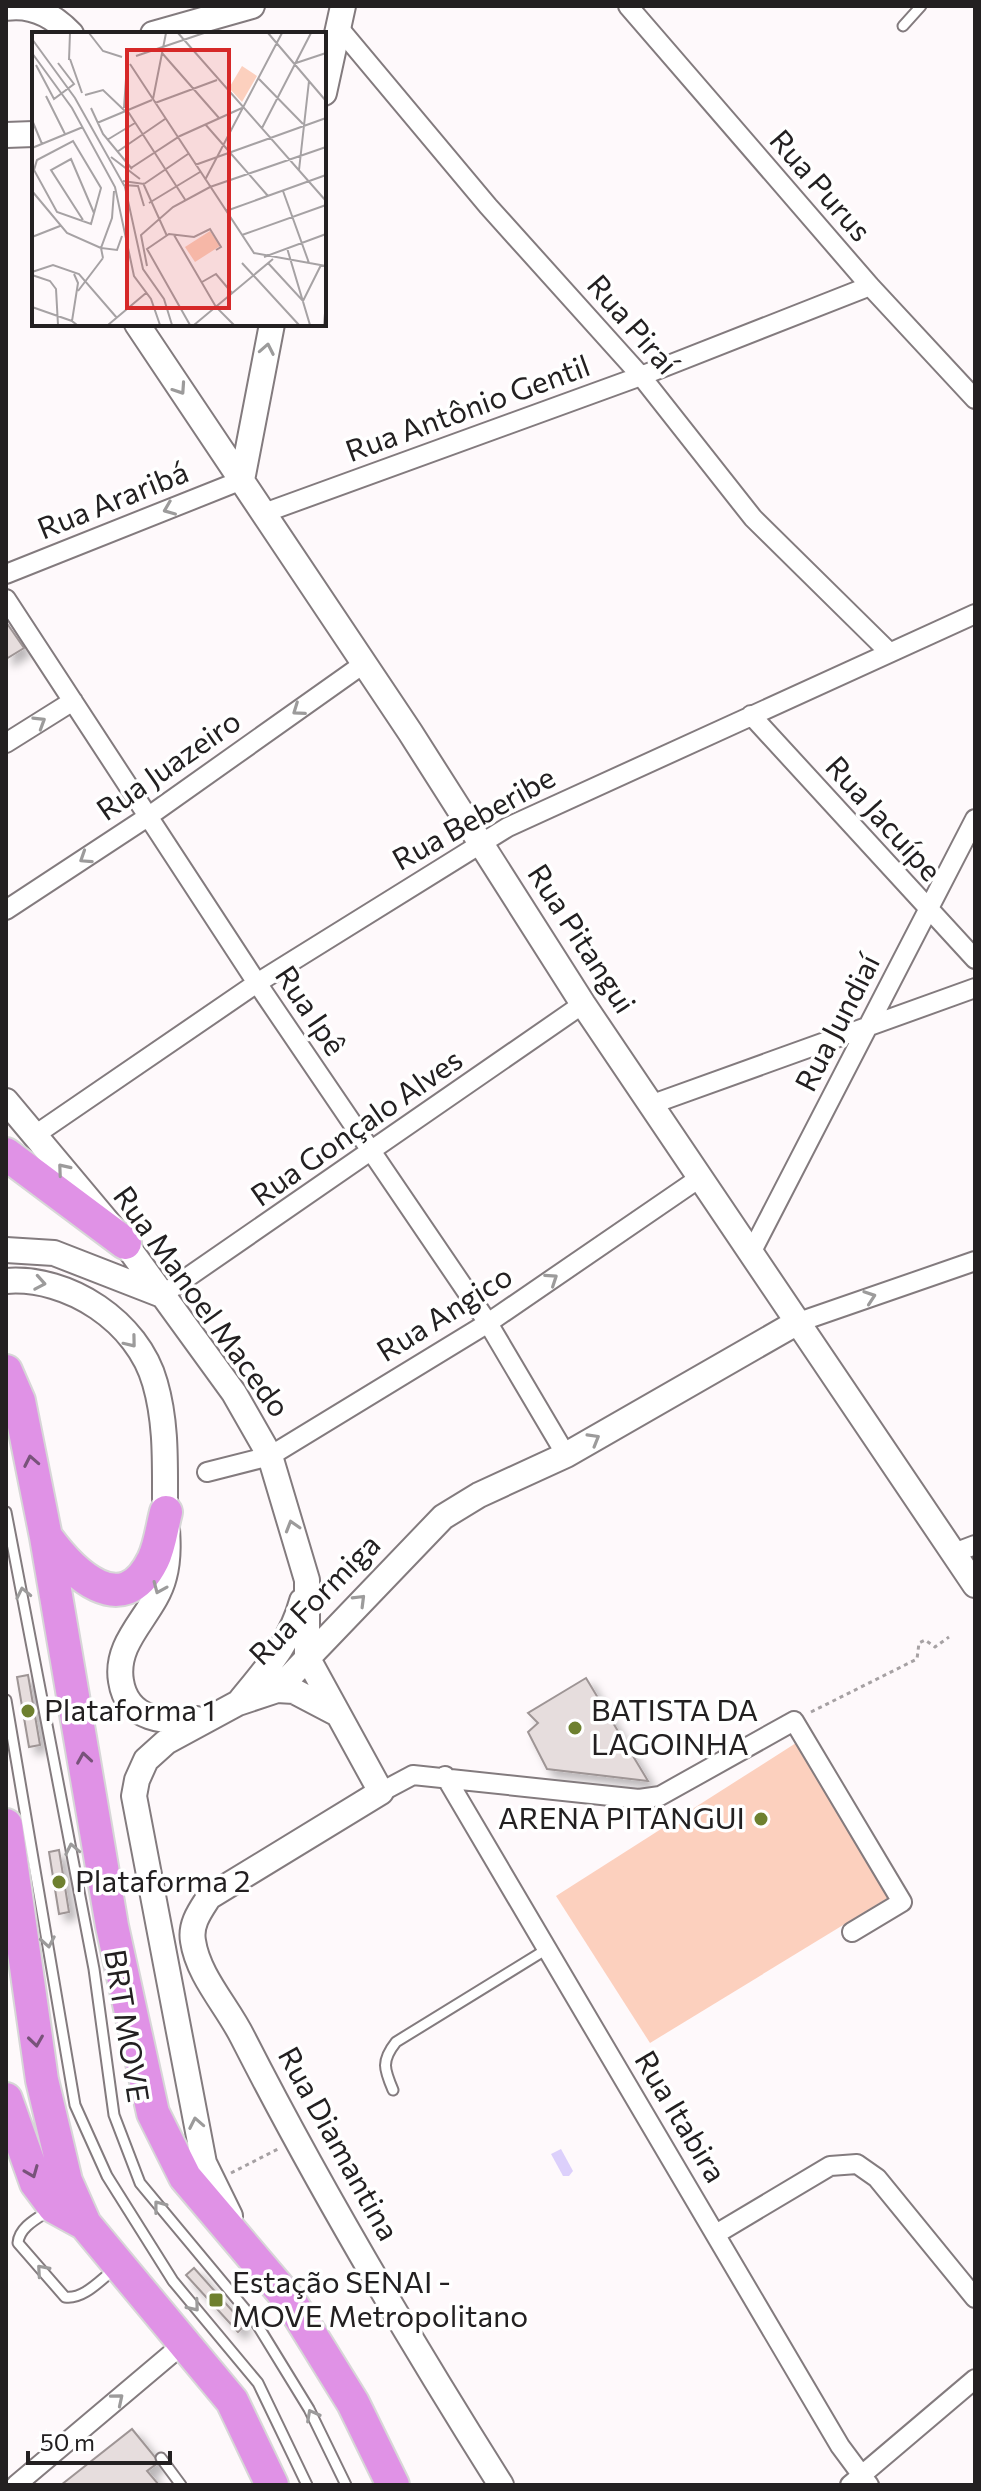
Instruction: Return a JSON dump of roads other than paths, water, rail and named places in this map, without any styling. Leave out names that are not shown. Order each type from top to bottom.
[{"type":"highway","points":[[6,1154],[125,1243]]},
{"type":"highway","points":[[6,1371],[19,1401],[46,1537],[112,1926],[153,2113],[185,2177],[247,2246],[290,2301],[328,2361],[393,2485]]},
{"type":"highway","points":[[46,1537],[70,1568],[86,1581],[100,1588],[117,1590],[133,1583],[153,1561],[166,1512]]},
{"type":"highway","points":[[6,1825],[42,2080],[66,2181],[85,2224],[232,2401],[272,2485]]},
{"type":"highway","points":[[6,2099],[36,2183],[54,2207],[85,2224]]},
{"type":"street","points":[[160,32],[252,6]]},
{"type":"street","name":"Rua Purus","points":[[628,6],[870,286],[975,399]]},
{"type":"street","points":[[22,7],[52,16],[69,32]]},
{"type":"street","points":[[326,84],[341,17]]},
{"type":"street","name":"Rua Piraí","points":[[341,17],[488,206],[641,376],[753,518],[889,652]]},
{"type":"street","points":[[6,135],[32,137]]},
{"type":"street","name":"Rua Antônio Gentil","points":[[264,513],[641,376],[870,286]]},
{"type":"street","name":"Rua Pitangui","points":[[138,326],[796,1323],[965,1549],[975,1585]]},
{"type":"street","points":[[242,480],[272,326]]},
{"type":"street","name":"Rua Araribá","points":[[6,574],[242,480]]},
{"type":"street","name":"Rua Ipê","points":[[6,599],[257,983],[488,1323],[566,1455]]},
{"type":"street","name":"Rua Beberibe","points":[[35,1135],[257,983],[481,842],[538,811],[975,614]]},
{"type":"street","name":"Rua Juazeiro","points":[[6,910],[149,816],[362,665]]},
{"type":"street","points":[[6,743],[73,701]]},
{"type":"street","name":"Rua Jacuípe","points":[[751,715],[975,959]]},
{"type":"street","name":"Rua Jundiaí","points":[[751,1253],[975,819]]},
{"type":"street","points":[[650,1105],[975,988]]},
{"type":"street","name":"Rua Gonçalo Alves","points":[[162,1295],[373,1153],[583,1004]]},
{"type":"street","name":"Rua Manoel Macedo","points":[[6,1101],[125,1243],[234,1393],[270,1456],[307,1580],[310,1624],[307,1657]]},
{"type":"street","name":"Rua Angico","points":[[207,1472],[270,1456],[488,1323],[701,1177]]},
{"type":"street","points":[[6,1250],[32,1249],[75,1259],[162,1295]]},
{"type":"street","points":[[796,1323],[975,1261]]},
{"type":"street","points":[[6,1281],[48,1284],[72,1292],[99,1307],[140,1352],[154,1379],[164,1436],[168,1532],[164,1579],[124,1649],[119,1666],[121,1685],[134,1706],[150,1718],[167,1723],[212,1718]]},
{"type":"street","name":"Rua Formiga","points":[[247,2246],[204,2163],[134,1796],[146,1760],[166,1742],[238,1703],[277,1690],[443,1517],[479,1495],[566,1455],[796,1323]]},
{"type":"street","points":[[238,1703],[278,1656],[297,1618],[307,1580]]},
{"type":"street","points":[[307,1657],[381,1792],[413,1775],[660,1796],[794,1721],[902,1902],[852,1932]]},
{"type":"street","points":[[277,1690],[294,1691],[336,1713]]},
{"type":"street","name":"Rua Itabira","points":[[445,1776],[860,2482]]},
{"type":"street","name":"Rua Diamantina","points":[[381,1792],[209,1897],[200,1911],[192,1939],[197,1959],[235,2022],[295,2140],[501,2485]]},
{"type":"street","points":[[716,2234],[830,2166],[857,2164],[877,2178],[975,2298]]},
{"type":"street","points":[[16,2485],[183,2344]]},
{"type":"street","points":[[860,2482],[975,2379]]},
{"type":"lane","points":[[903,26],[921,6]]},
{"type":"lane","name":"BRT MOVE","points":[[6,1512],[94,1969],[114,2115],[140,2183],[255,2321],[309,2409],[346,2485]]},
{"type":"lane","name":"BRT MOVE","points":[[6,1700],[75,2105],[107,2176],[173,2281],[258,2383],[307,2485]]},
{"type":"lane","points":[[393,2090],[384,2067],[385,2057],[396,2042],[547,1949]]},
{"type":"lane","points":[[54,2207],[31,2223],[19,2236],[18,2243],[65,2297],[73,2298],[87,2290],[119,2266]]},
{"type":"lane","points":[[161,2458],[181,2485]]},
{"type":"place","name":"Plataforma 1","points":[[28,1711]]},
{"type":"place","name":"BATISTA DA LAGOINHA","points":[[575,1728]]},
{"type":"place","name":"ARENA PITANGUI","points":[[761,1819]]},
{"type":"place","name":"Plataforma 2","points":[[59,1882]]},
{"type":"place","name":"Estação SENAI - MOVE Metropolitano","points":[[216,2300]]}]
